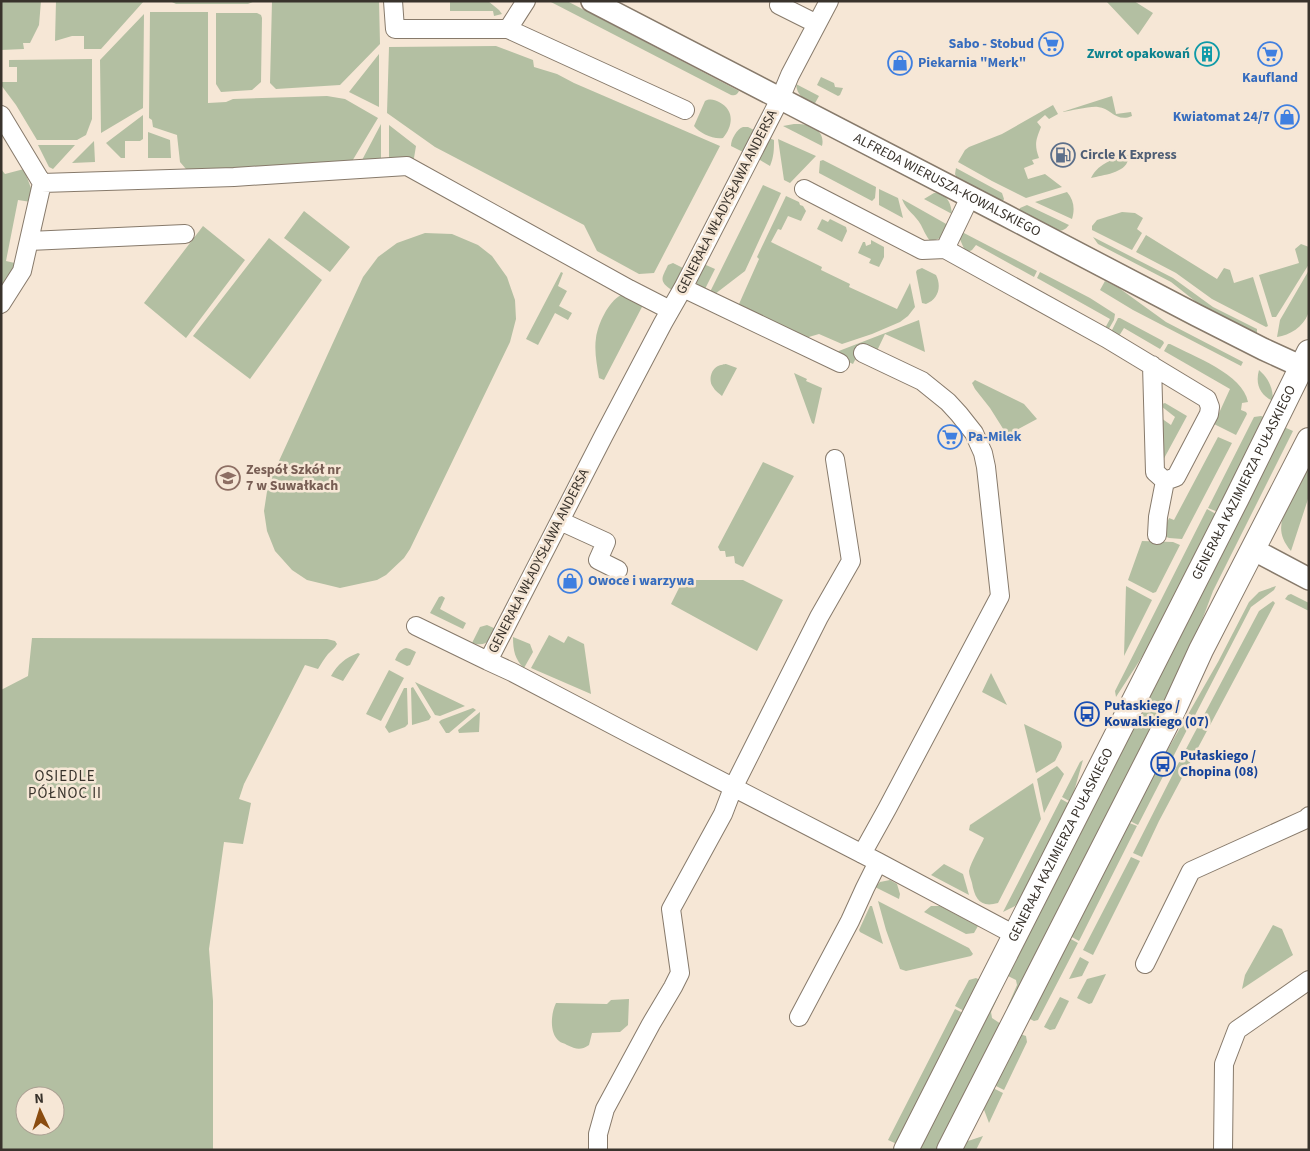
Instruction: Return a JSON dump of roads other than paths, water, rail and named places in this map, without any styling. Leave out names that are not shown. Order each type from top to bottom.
[{"type":"main road","name":"GENERAŁA KAZIMIERZA PUŁASKIEGO","points":[[906,1150],[1306,363]]},
{"type":"main road","points":[[949,1150],[1309,440]]},
{"type":"street","points":[[393,1],[395,29],[508,29],[685,110]]},
{"type":"street","points":[[508,29],[526,1]]},
{"type":"street","name":"ALFREDA WIERUSZA-KOWALSKIEGO","points":[[592,1],[1212,324],[1256,346],[1306,363]]},
{"type":"street","name":"GENERAŁA WŁADYSŁAWA ANDERSA","points":[[829,1],[683,288],[604,435],[488,660],[1015,935]]},
{"type":"street","points":[[779,5],[817,24]]},
{"type":"street","points":[[1,115],[42,183],[22,271],[1,304]]},
{"type":"street","points":[[42,183],[234,176],[407,166],[670,310]]},
{"type":"street","points":[[804,188],[922,250],[945,249],[1106,338],[1207,399],[1210,407],[1205,423],[1176,477],[1165,481]]},
{"type":"street","points":[[945,249],[970,197]]},
{"type":"street","points":[[29,241],[185,234]]},
{"type":"street","points":[[683,288],[840,363]]},
{"type":"street","points":[[862,854],[1000,596],[986,467],[983,453],[974,432],[948,402],[922,381],[863,353]]},
{"type":"street","points":[[1152,365],[1155,472],[1165,481]]},
{"type":"street","points":[[598,1150],[598,1134],[605,1109],[680,973],[671,909],[723,814],[733,788],[820,617],[851,561],[835,459]]},
{"type":"street","points":[[1157,535],[1158,517],[1165,481]]},
{"type":"street","points":[[560,521],[606,542],[598,560],[618,570]]},
{"type":"street","points":[[1254,550],[1309,579]]},
{"type":"street","points":[[416,626],[488,660]]},
{"type":"street","points":[[1145,964],[1191,871],[1309,816]]},
{"type":"street","points":[[798,1017],[850,922],[878,862]]},
{"type":"street","points":[[1223,1150],[1224,1064],[1238,1030],[1309,980]]},
{"type":"place","name":"Sabo - Stobud","points":[[1051,44]]},
{"type":"place","name":"Zwrot opakowań","points":[[1207,54]]},
{"type":"place","name":"Kaufland","points":[[1270,54]]},
{"type":"place","name":"Piekarnia \"Merk\"","points":[[900,63]]},
{"type":"place","name":"Kwiatomat 24/7","points":[[1287,117]]},
{"type":"place","name":"Circle K Express","points":[[1063,155]]},
{"type":"place","name":"Pa-Milek","points":[[950,437]]},
{"type":"place","name":"Zespół Szkół nr 7 w Suwałkach","points":[[228,478]]},
{"type":"place","name":"Owoce i warzywa","points":[[570,581]]},
{"type":"place","name":"Pułaskiego / Kowalskiego (07)","points":[[1087,714]]},
{"type":"place","name":"Pułaskiego / Chopina (08)","points":[[1163,764]]},
{"type":"district","name":"OSIEDLE PÓŁNOC II","points":[[65,784]]}]
